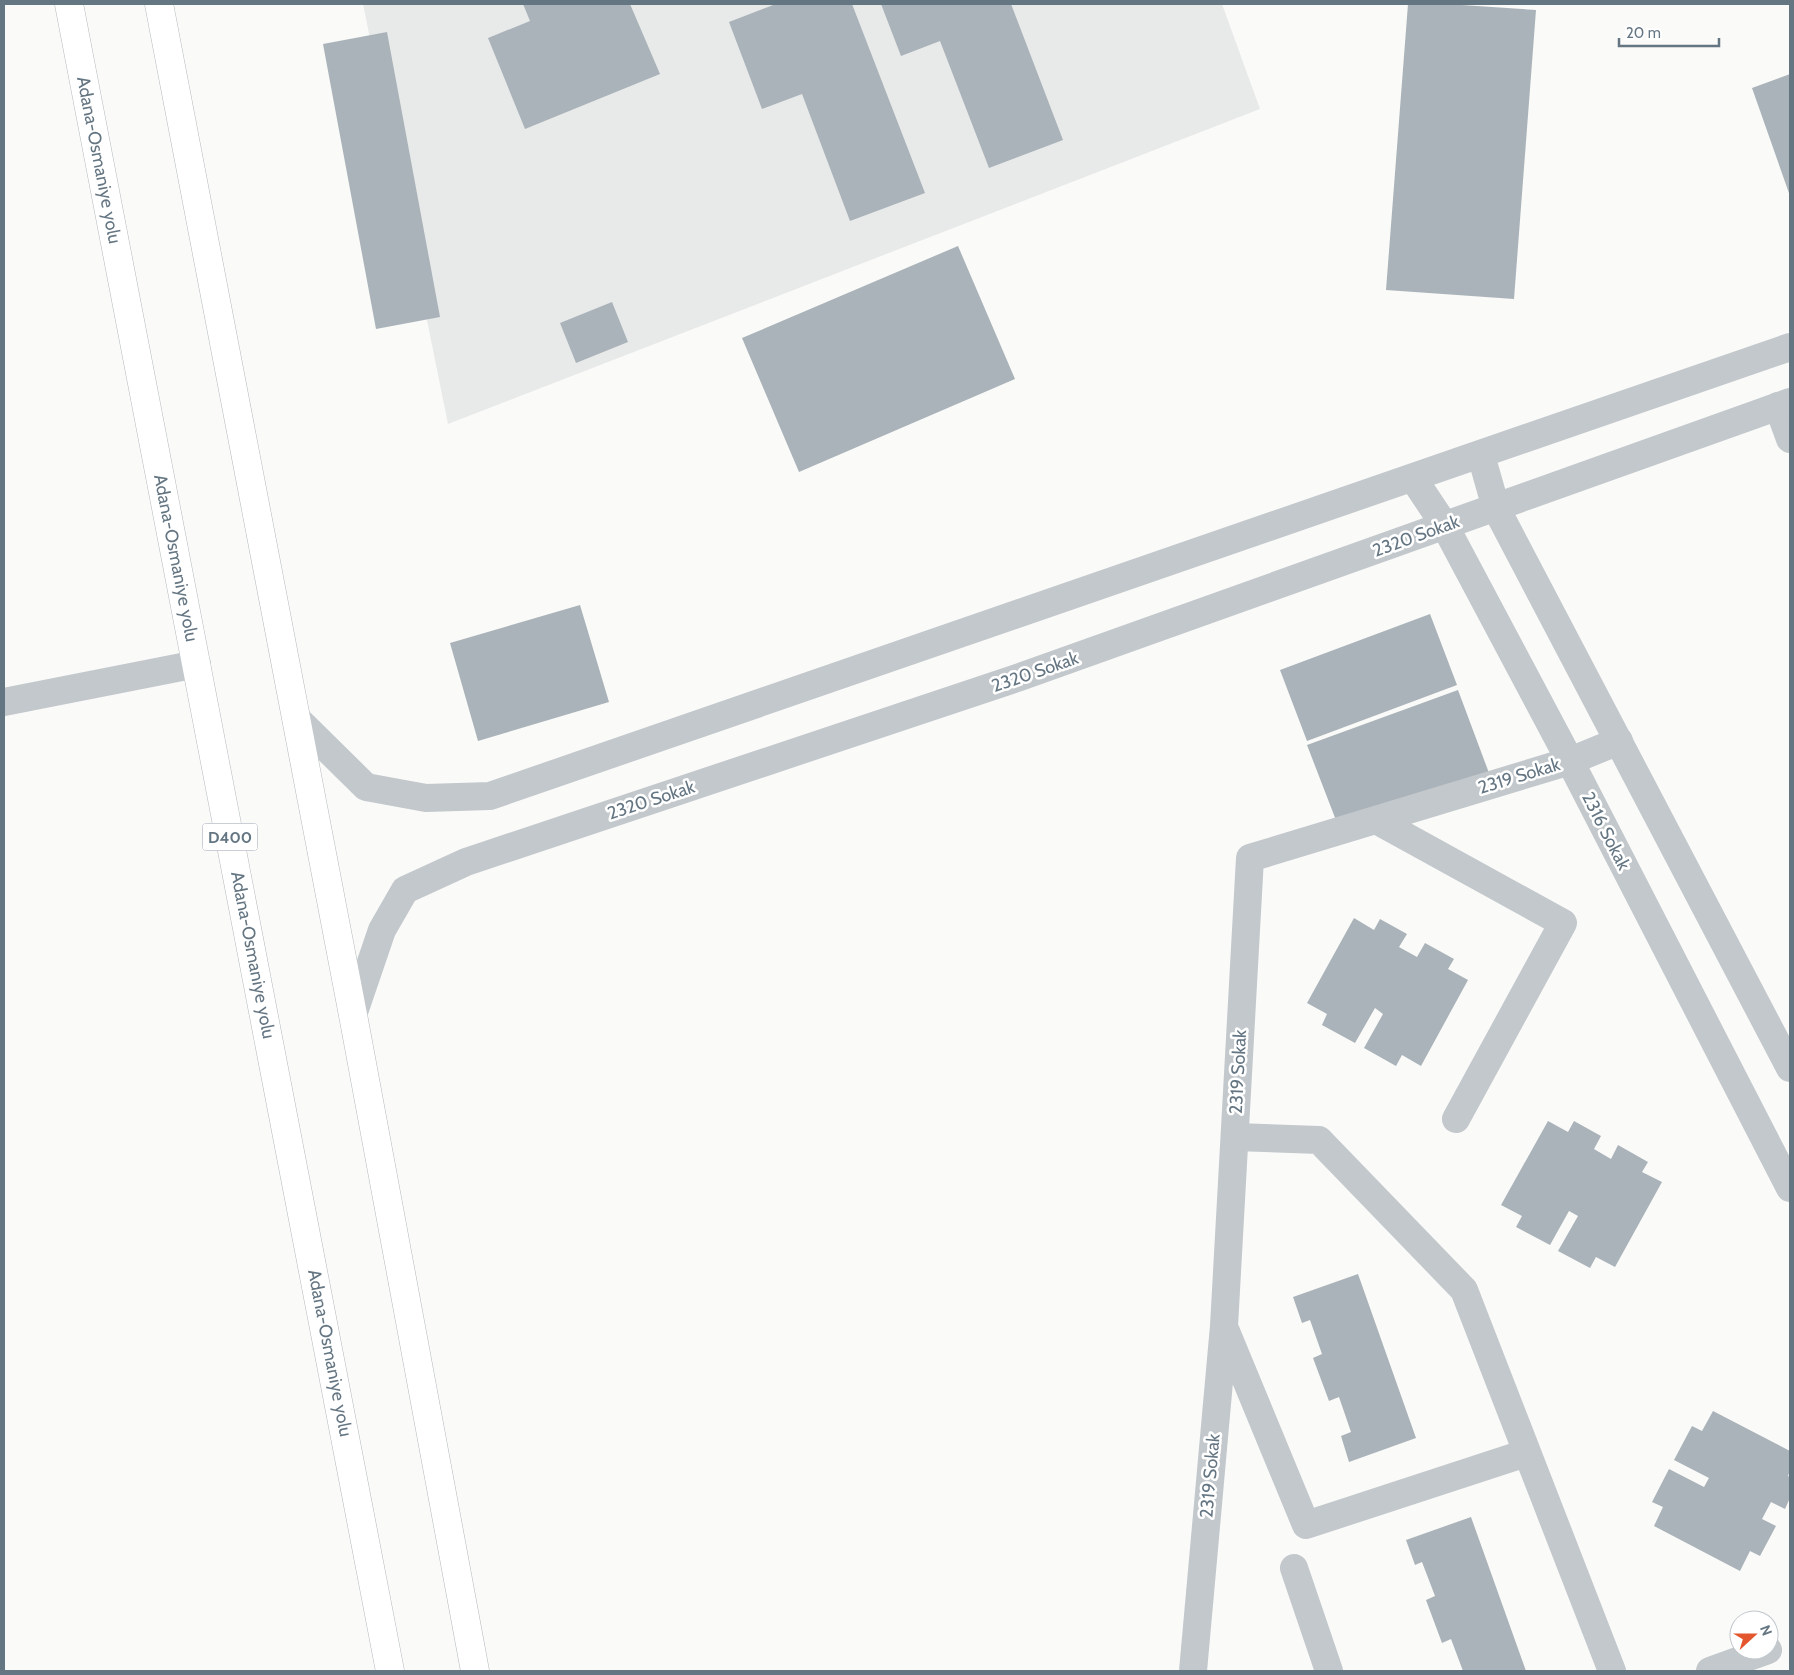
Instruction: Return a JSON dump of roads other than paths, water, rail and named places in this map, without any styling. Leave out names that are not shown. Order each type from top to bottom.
[{"type":"highway","name":"Adana-Osmaniye yolu","points":[[69,4],[390,1671]]},
{"type":"highway","points":[[159,4],[353,1014],[475,1671]]},
{"type":"street","points":[[296,718],[366,787],[426,798],[490,796],[1790,347]]},
{"type":"street","points":[[1784,404],[1790,439]]},
{"type":"street","name":"2320 Sokak","points":[[353,1014],[382,930],[405,890],[466,862],[1020,677],[1784,404]]},
{"type":"street","points":[[1481,455],[1496,508],[1790,1068]]},
{"type":"street","name":"2316 Sokak","points":[[1413,478],[1444,526],[1570,761],[1790,1188]]},
{"type":"street","points":[[4,702],[197,664]]},
{"type":"street","name":"2319 Sokak","points":[[1193,1671],[1224,1326],[1250,858],[1570,761],[1618,741]]},
{"type":"street","points":[[1376,820],[1563,922],[1456,1119]]},
{"type":"street","points":[[1235,1137],[1318,1140],[1464,1290],[1612,1671]]},
{"type":"street","points":[[1224,1326],[1306,1525],[1526,1453]]},
{"type":"street","points":[[1294,1568],[1329,1671]]},
{"type":"street","points":[[1710,1671],[1740,1660]]}]
